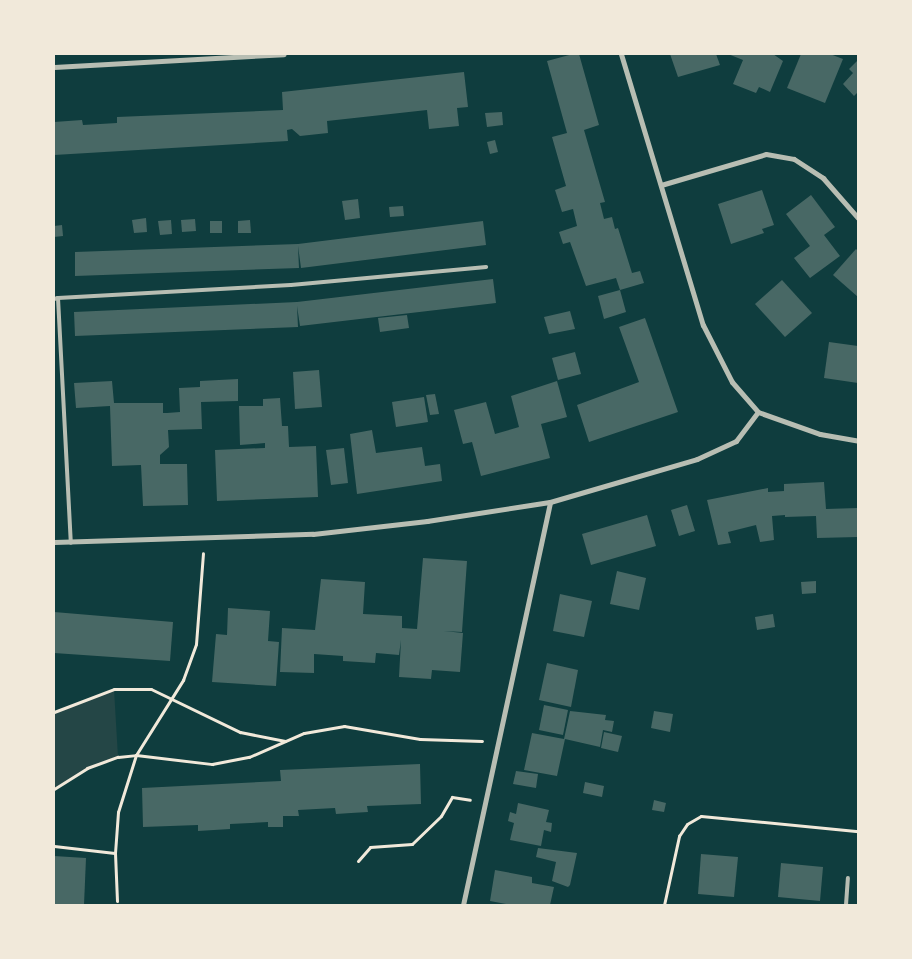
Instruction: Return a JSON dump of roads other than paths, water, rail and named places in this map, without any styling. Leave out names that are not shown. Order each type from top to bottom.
[{"type":"street","points":[[54,67],[284,54]]},
{"type":"street","points":[[621,54],[703,325],[732,382],[758,412],[820,434],[858,441]]},
{"type":"street","points":[[661,185],[766,154],[794,159],[823,178],[858,218]]},
{"type":"street","points":[[54,542],[204,539],[313,534],[550,502],[697,459],[736,441],[758,412]]},
{"type":"street","points":[[463,905],[550,502]]},
{"type":"lane","points":[[71,543],[56,298],[291,285],[486,267]]},
{"type":"lane","points":[[846,905],[848,878]]}]
